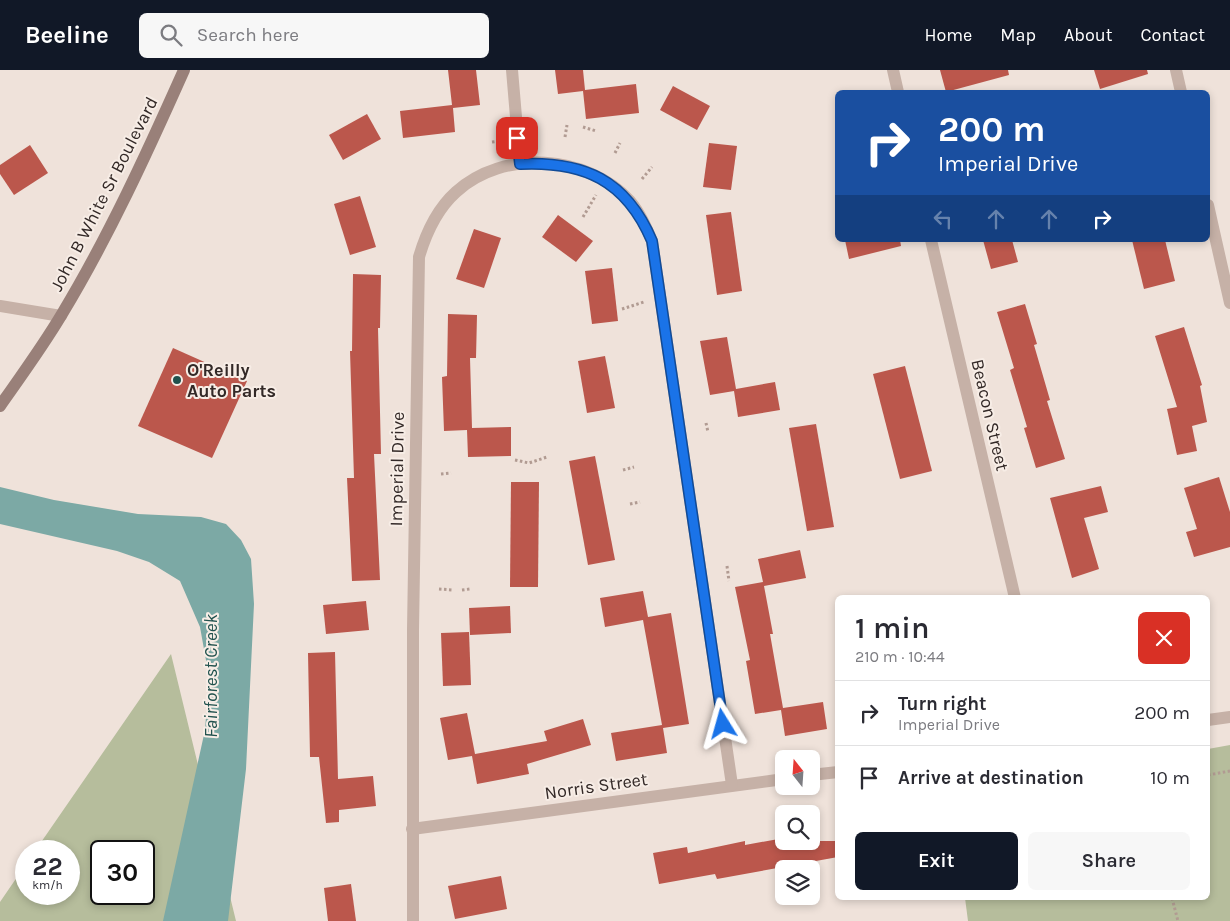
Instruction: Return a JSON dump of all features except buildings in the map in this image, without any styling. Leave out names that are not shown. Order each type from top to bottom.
[{"type":"main road","name":"John B White Sr Boulevard","points":[[0,406],[61,316],[106,238],[136,177],[184,70]]},
{"type":"street","points":[[512,70],[520,164]]},
{"type":"street","points":[[893,70],[898,90]]},
{"type":"street","points":[[1176,70],[1181,90]]},
{"type":"street","name":"Imperial Drive","points":[[412,921],[413,630],[419,258],[426,233],[439,211],[456,192],[477,177],[501,167],[548,162],[571,166],[593,174],[612,186],[629,201],[643,220],[652,241],[732,785]]},
{"type":"street","points":[[1210,215],[1230,303]]},
{"type":"street","name":"Beacon Street","points":[[932,242],[1015,595]]},
{"type":"street","points":[[0,306],[61,316]]},
{"type":"street","points":[[1210,720],[1230,717]]},
{"type":"street","points":[[820,775],[835,772]]},
{"type":"street","name":"Norris Street","points":[[412,829],[775,780]]},
{"type":"path","points":[[566,137],[567,125]]},
{"type":"path","points":[[584,127],[596,130]]},
{"type":"path","points":[[492,142],[500,141]]},
{"type":"path","points":[[615,153],[620,142]]},
{"type":"path","points":[[642,179],[652,167]]},
{"type":"path","points":[[583,217],[596,195]]},
{"type":"path","points":[[622,309],[644,302]]},
{"type":"path","points":[[706,423],[708,432]]},
{"type":"path","points":[[516,460],[529,464],[547,457]]},
{"type":"path","points":[[623,470],[634,467]]},
{"type":"path","points":[[441,474],[451,473]]},
{"type":"path","points":[[630,504],[640,502]]},
{"type":"path","points":[[727,566],[730,581]]},
{"type":"path","points":[[440,589],[452,590]]},
{"type":"path","points":[[462,590],[470,589]]},
{"type":"path","points":[[1210,775],[1230,772]]},
{"type":"path","points":[[1173,900],[1178,921]]},
{"type":"green space","points":[[171,654],[236,921],[0,921],[0,902],[15,880],[15,905],[80,905],[80,840],[43,840]]},
{"type":"green space","points":[[1230,745],[1230,921],[968,921],[965,900],[1210,900],[1210,749]]},
{"type":"water","name":"Fairforest Creek","points":[[0,487],[54,500],[138,514],[201,517],[226,524],[241,540],[251,559],[254,604],[246,769],[228,921],[163,921],[205,730],[209,677],[200,627],[180,581],[149,562],[117,551],[0,524]]},
{"type":"place","name":"O'Reilly Auto Parts","points":[[177,380]]},
{"type":"route","points":[[517,138],[520,164],[548,162],[571,166],[593,174],[612,186],[629,201],[643,220],[652,241],[723,724]]}]
